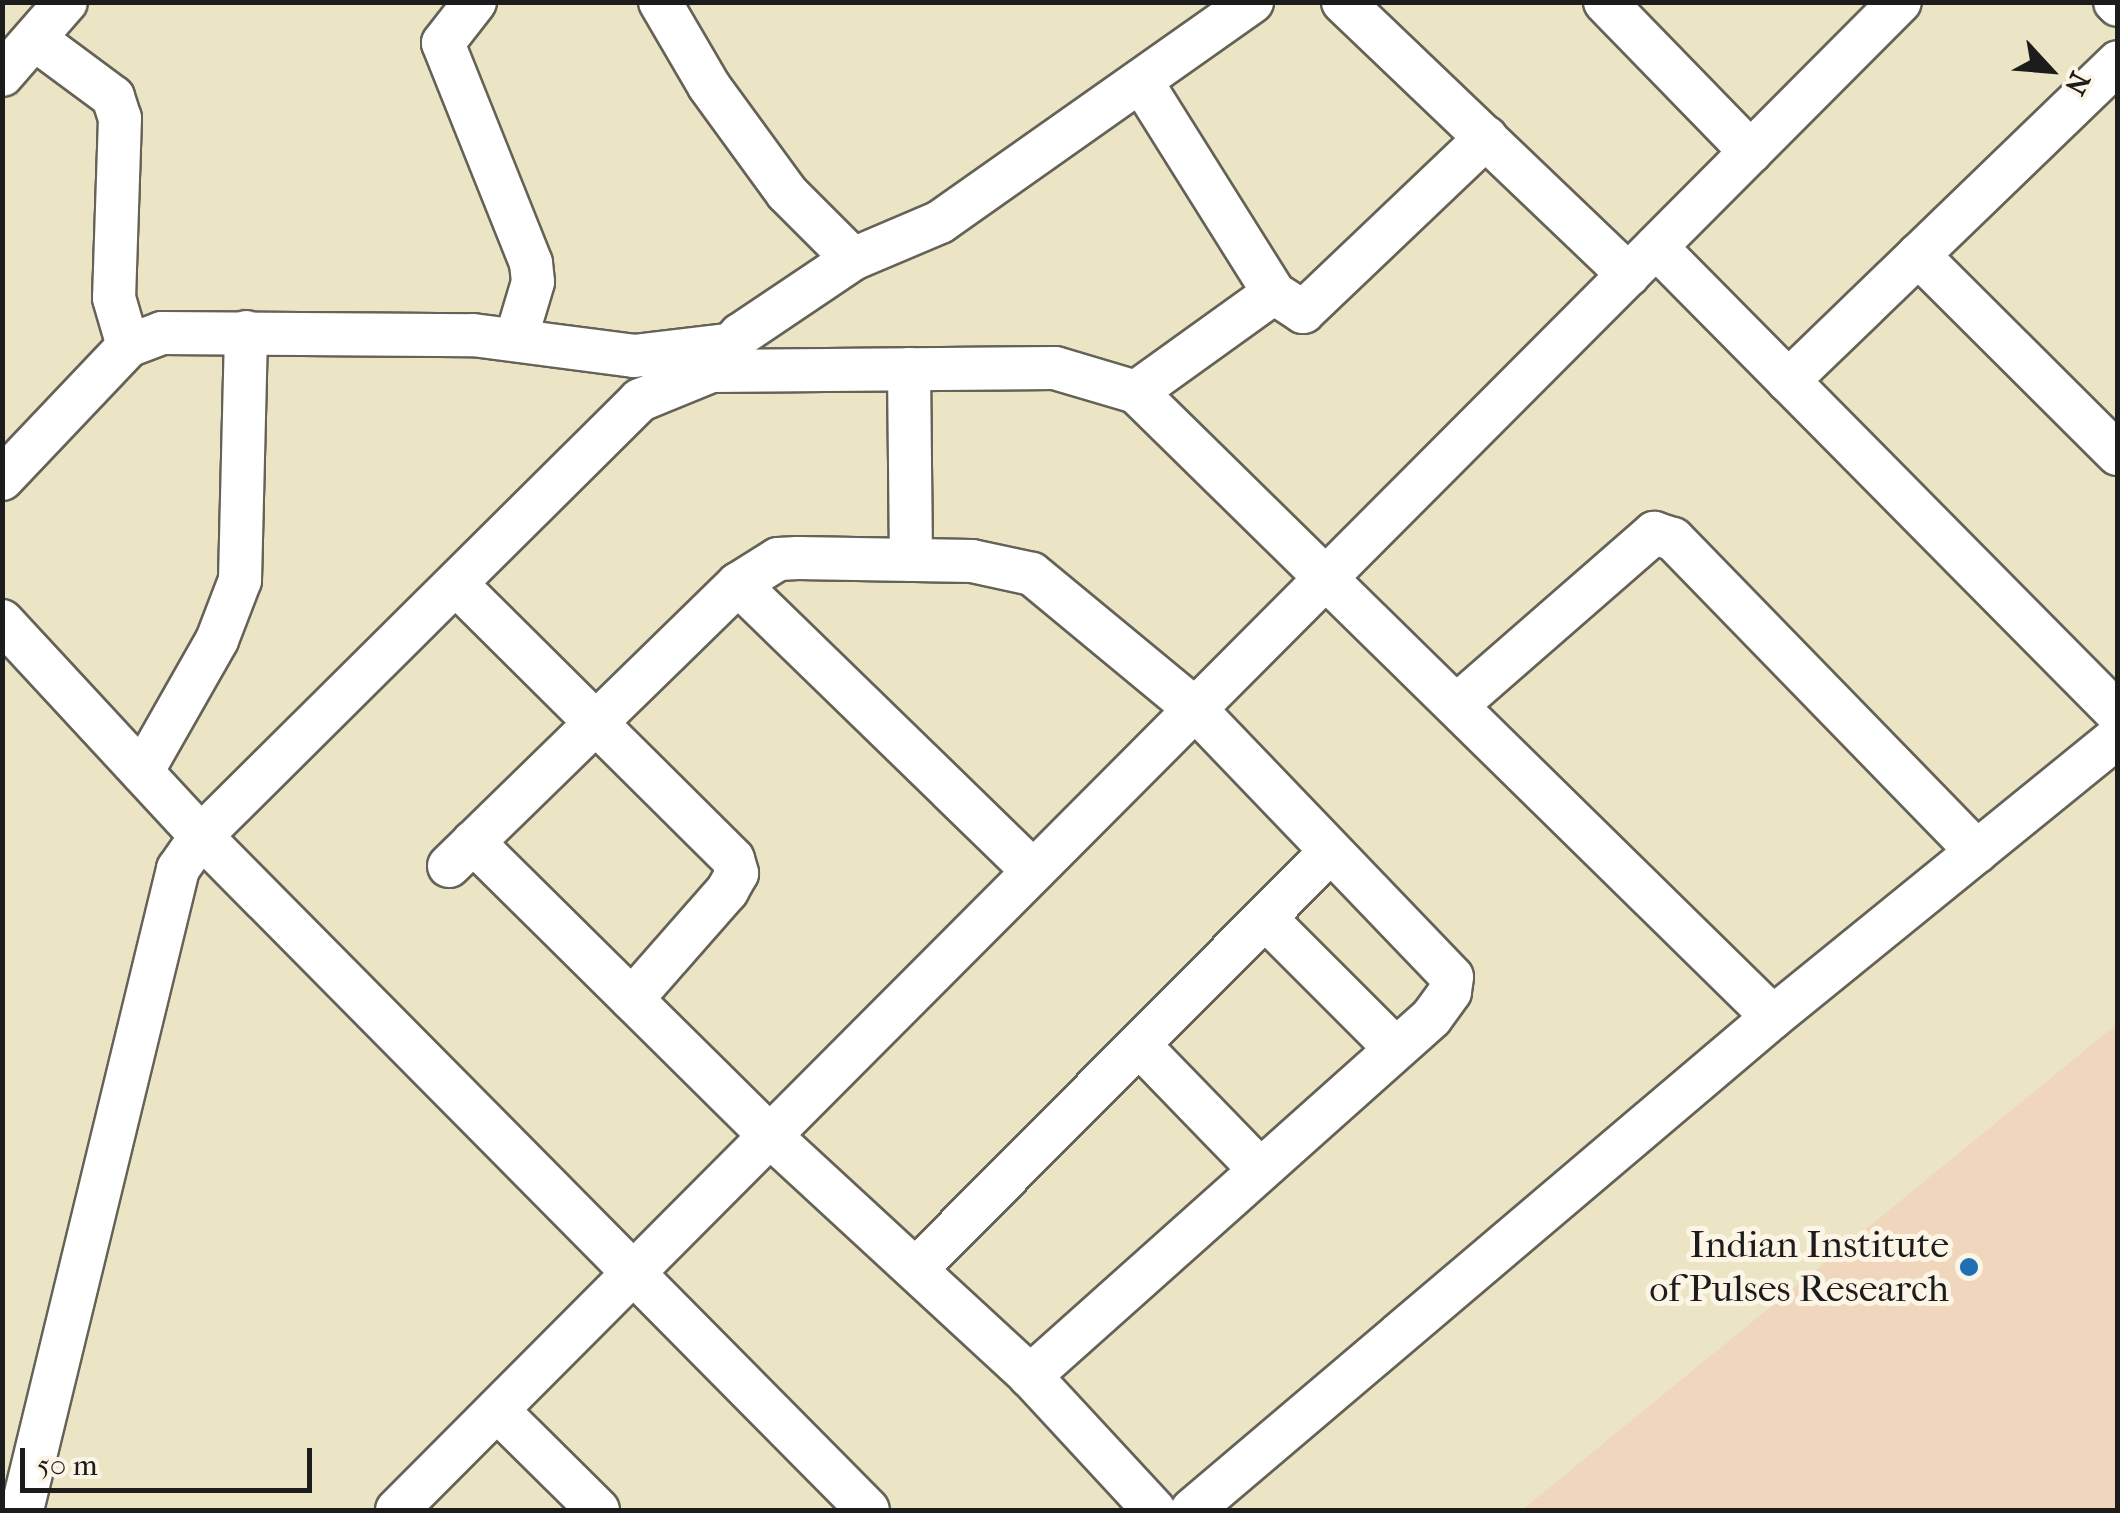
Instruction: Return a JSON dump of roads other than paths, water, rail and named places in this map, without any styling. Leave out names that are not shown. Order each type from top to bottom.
[{"type":"street","points":[[2,75],[66,2]]},
{"type":"street","points":[[475,2],[444,43],[531,263],[533,282],[516,339]]},
{"type":"street","points":[[660,2],[708,86],[787,193],[853,259]]},
{"type":"street","points":[[22,1510],[170,890],[202,836],[458,587],[640,400],[719,358],[853,259],[940,222],[1252,2]]},
{"type":"street","points":[[1343,2],[1486,138],[1788,381],[2118,714]]},
{"type":"street","points":[[1621,8],[1751,152]]},
{"type":"street","points":[[397,1510],[767,1133],[1751,152],[1882,9]]},
{"type":"street","points":[[36,40],[113,97],[120,118],[114,298],[128,346]]},
{"type":"street","points":[[1788,381],[2118,62]]},
{"type":"street","points":[[1141,81],[1274,293],[1303,312],[1318,303],[1486,138]]},
{"type":"street","points":[[1918,255],[2118,454]]},
{"type":"street","points":[[1136,392],[1274,293]]},
{"type":"street","points":[[142,772],[217,640],[240,580],[246,332]]},
{"type":"street","points":[[2,479],[128,346],[162,333],[516,339],[634,356],[908,369],[1056,368],[1136,392],[1773,1016]]},
{"type":"street","points":[[908,369],[911,560]]},
{"type":"street","points":[[1457,705],[1654,533],[1673,539],[1977,852]]},
{"type":"street","points":[[1030,1376],[1431,1018],[1450,992],[1452,976],[1195,709],[1032,574],[1005,564],[778,560],[738,584],[461,854],[632,999],[767,1133],[918,1267],[1030,1376],[1154,1510]]},
{"type":"street","points":[[738,584],[1033,871]]},
{"type":"street","points":[[458,587],[733,859],[737,873],[632,999]]},
{"type":"street","points":[[10,646],[142,772],[868,1510]]},
{"type":"street","points":[[1192,1510],[1773,1016],[2118,737]]},
{"type":"street","points":[[918,1267],[1330,852]]},
{"type":"street","points":[[1264,918],[1396,1049]]},
{"type":"street","points":[[1139,1044],[1259,1169]]},
{"type":"street","points":[[497,1410],[598,1510]]},
{"type":"place","name":"Indian Institute of Pulses Research","points":[[1969,1267]]}]
